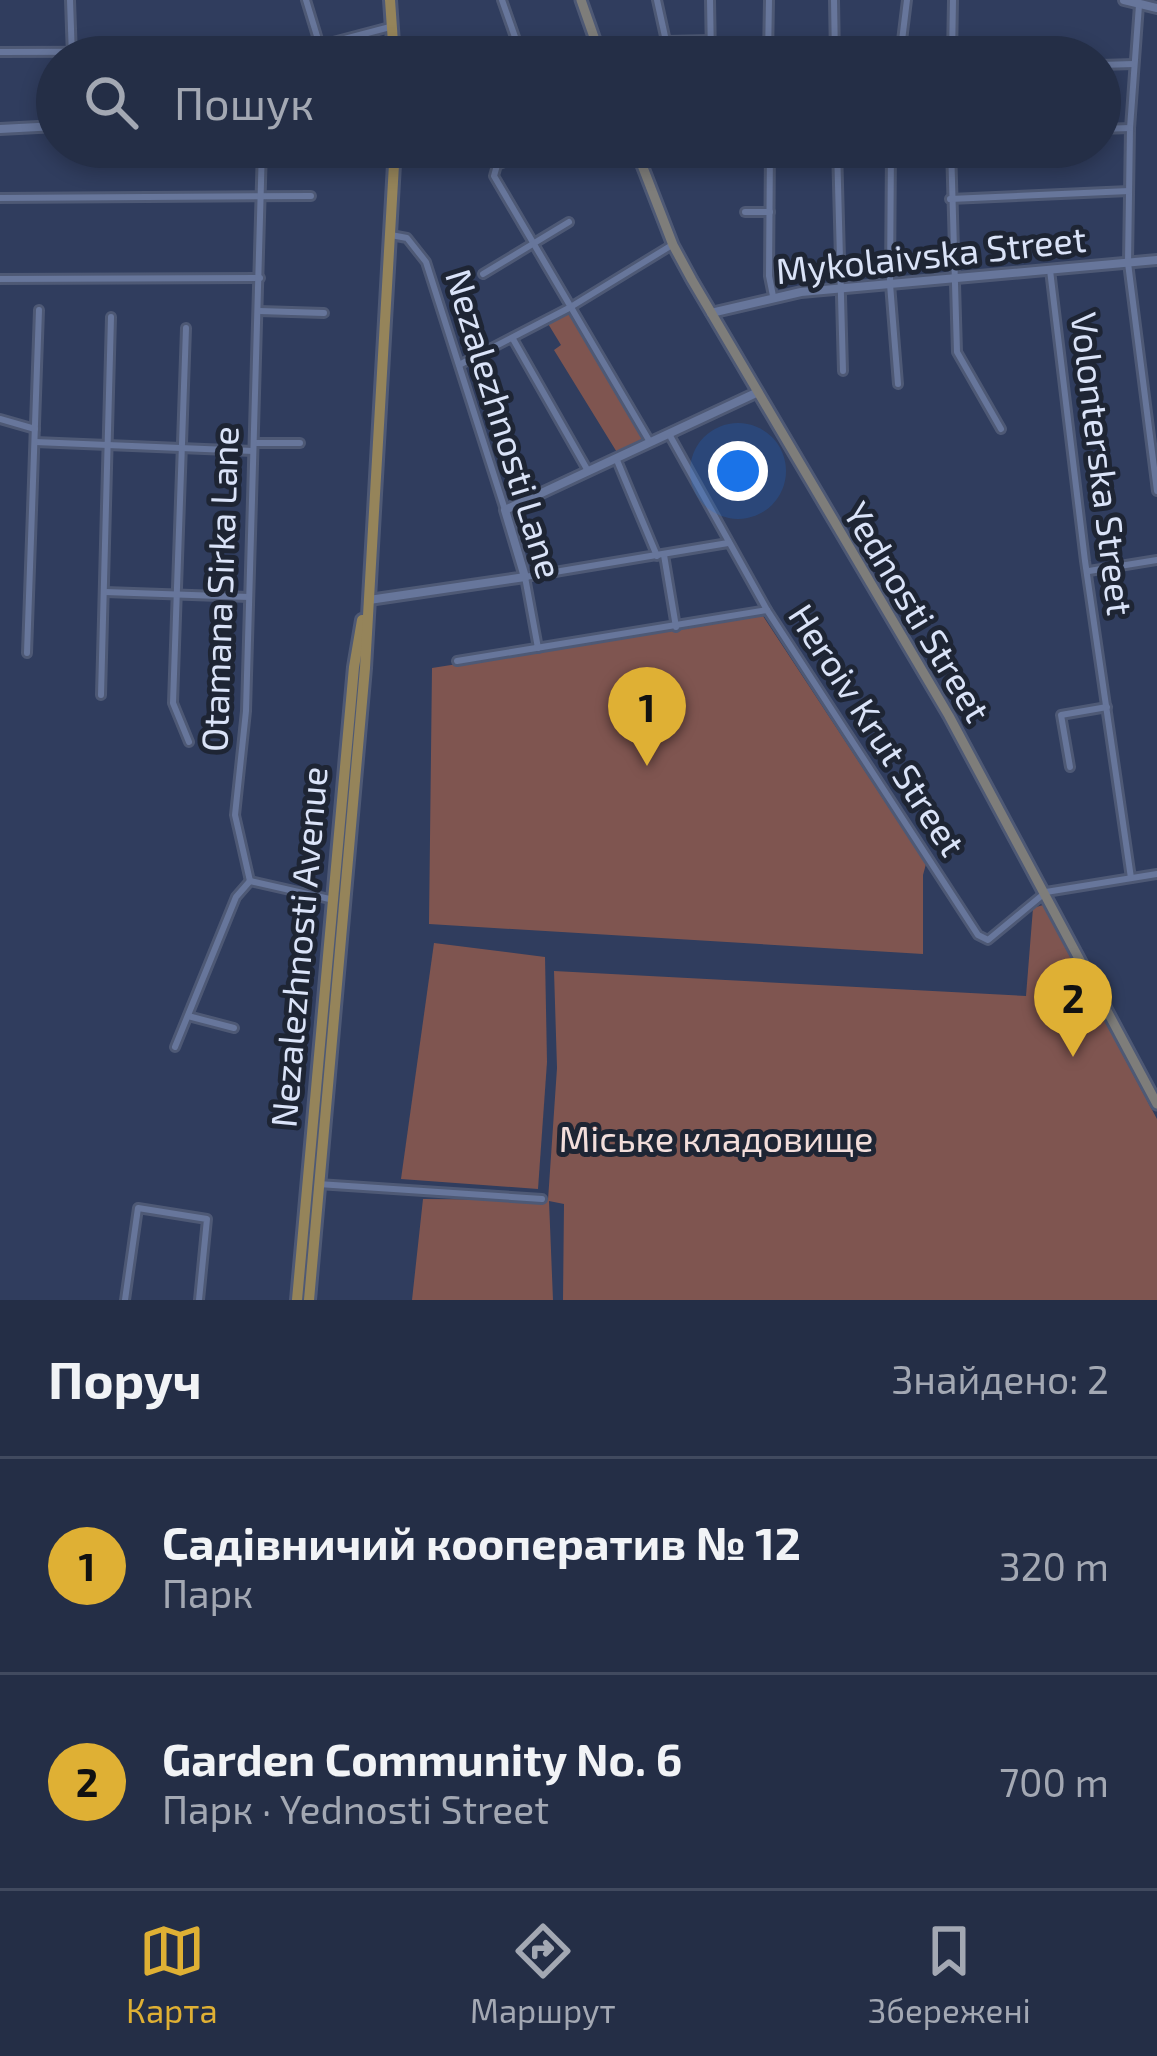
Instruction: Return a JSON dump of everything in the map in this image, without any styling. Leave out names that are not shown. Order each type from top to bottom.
[{"type":"main road","points":[[390,0],[392,36]]},
{"type":"main road","points":[[581,0],[594,36]]},
{"type":"main road","name":"Nezalezhnosti Avenue","points":[[309,1300],[315,1184],[368,600],[394,168]]},
{"type":"main road","name":"Yednosti Street","points":[[643,168],[674,244],[711,313],[950,716],[1157,1104]]},
{"type":"main road","name":"Nezalezhnosti Avenue","points":[[297,1300],[315,1184]]},
{"type":"street","points":[[70,0],[71,36]]},
{"type":"street","points":[[306,0],[317,36]]},
{"type":"street","points":[[502,0],[515,36]]},
{"type":"street","points":[[657,0],[665,36]]},
{"type":"street","points":[[710,0],[711,36]]},
{"type":"street","points":[[768,36],[769,0]]},
{"type":"street","points":[[834,0],[835,36]]},
{"type":"street","points":[[903,36],[907,0]]},
{"type":"street","points":[[952,36],[953,0]]},
{"type":"street","points":[[1124,0],[1157,8]]},
{"type":"street","points":[[1139,2],[1130,128],[1128,263],[1157,491]]},
{"type":"street","points":[[359,36],[390,28]]},
{"type":"street","points":[[0,52],[36,54]]},
{"type":"street","points":[[1121,64],[1134,64]]},
{"type":"street","points":[[0,128],[36,127]]},
{"type":"street","points":[[1121,128],[1130,128]]},
{"type":"street","name":"Otamana Sirka Lane","points":[[250,880],[235,815],[246,711],[262,168]]},
{"type":"street","points":[[495,168],[493,172],[534,245],[650,442]]},
{"type":"street","points":[[770,168],[772,296]]},
{"type":"street","points":[[837,168],[842,371]]},
{"type":"street","points":[[891,168],[890,284],[898,384]]},
{"type":"street","points":[[951,168],[957,352],[1000,429]]},
{"type":"street","points":[[950,199],[1129,190]]},
{"type":"street","points":[[0,198],[311,196]]},
{"type":"street","points":[[746,212],[770,212]]},
{"type":"street","points":[[483,274],[569,222]]},
{"type":"street","name":"Nezalezhnosti Lane","points":[[391,235],[407,238],[423,256],[461,364],[525,578],[538,648]]},
{"type":"street","points":[[461,364],[571,307],[674,244]]},
{"type":"street","name":"Mykolaivska Street","points":[[711,313],[772,296],[1157,260]]},
{"type":"street","name":"Volonterska Street","points":[[1049,270],[1131,878]]},
{"type":"street","points":[[0,279],[260,278]]},
{"type":"street","points":[[27,653],[39,310]]},
{"type":"street","points":[[259,310],[324,313]]},
{"type":"street","points":[[101,694],[111,317]]},
{"type":"street","points":[[186,328],[173,703],[189,742]]},
{"type":"street","points":[[513,339],[588,471]]},
{"type":"street","points":[[505,510],[756,393]]},
{"type":"street","points":[[0,419],[35,429]]},
{"type":"street","name":"Heroiv Krut Street","points":[[669,434],[767,610],[978,935],[988,940],[1046,892]]},
{"type":"street","points":[[35,442],[181,448],[300,443]]},
{"type":"street","points":[[616,458],[660,556],[676,627]]},
{"type":"street","points":[[368,600],[730,543]]},
{"type":"street","points":[[1088,571],[1157,560]]},
{"type":"street","points":[[105,592],[249,597]]},
{"type":"street","points":[[457,661],[767,610]]},
{"type":"street","points":[[1070,767],[1061,715],[1107,707]]},
{"type":"street","points":[[1046,892],[1157,874]]},
{"type":"street","points":[[175,1047],[236,896],[250,880],[339,900]]},
{"type":"street","points":[[188,1016],[234,1028]]},
{"type":"street","points":[[315,1184],[542,1199]]},
{"type":"street","points":[[125,1300],[138,1208],[207,1219],[199,1300]]},
{"type":"green space","points":[[566,313],[575,318],[646,441],[618,454],[554,350],[561,345],[547,322]]},
{"type":"green space","points":[[763,616],[926,864],[923,954],[429,924],[432,668]]},
{"type":"green space","name":"Міське кладовище","points":[[1043,905],[1157,1119],[1157,1300],[563,1300],[564,1204],[549,1201],[553,1300],[412,1300],[423,1199],[548,1200],[557,1068],[554,971],[1026,996],[1033,908]]},
{"type":"green space","points":[[434,943],[545,957],[547,1062],[538,1189],[401,1179]]},
{"type":"place","name":"Садівничий кооператив № 12","points":[[647,766]]},
{"type":"place","name":"Garden Community No. 6","points":[[1073,1057]]}]
